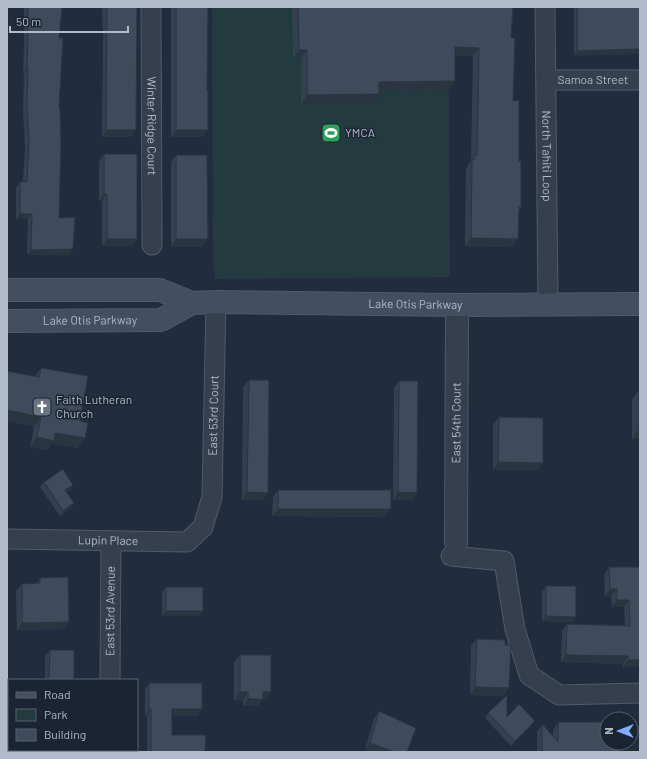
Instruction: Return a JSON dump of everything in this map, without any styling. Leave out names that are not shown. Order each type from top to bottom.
[{"type":"main road","name":"Lake Otis Parkway","points":[[7,290],[160,290],[192,303],[457,305],[640,304]]},
{"type":"main road","name":"Lake Otis Parkway","points":[[7,321],[161,320],[192,303]]},
{"type":"street","name":"Winter Ridge Court","points":[[151,7],[152,245]]},
{"type":"street","name":"North Tahiti Loop","points":[[545,7],[548,304]]},
{"type":"street","name":"Samoa Street","points":[[546,80],[640,80]]},
{"type":"street","name":"East 53rd Court","points":[[203,526],[212,495],[216,302]]},
{"type":"street","name":"East 54th Court","points":[[454,549],[457,305]]},
{"type":"street","name":"Lupin Place","points":[[7,539],[187,542],[203,526]]},
{"type":"street","name":"East 53rd Avenue","points":[[110,679],[111,541]]},
{"type":"street","points":[[454,549],[504,561],[515,629],[529,674],[559,695],[640,693]]},
{"type":"green space","name":"YMCA","points":[[212,7],[448,7],[450,277],[215,279],[213,260]]},
{"type":"building","points":[[28,7],[62,7],[59,38],[63,38],[59,108],[61,145],[59,218],[75,217],[73,249],[31,250],[32,214],[20,214],[20,182],[27,182],[29,141],[27,105]]},
{"type":"building","points":[[107,7],[137,7],[136,130],[106,130]]},
{"type":"building","points":[[176,7],[208,7],[208,130],[176,130]]},
{"type":"building","points":[[298,7],[513,7],[511,38],[515,38],[513,101],[519,100],[519,161],[521,161],[521,207],[519,207],[518,239],[471,238],[472,160],[474,160],[474,155],[477,155],[479,48],[455,47],[455,81],[379,82],[379,94],[307,95],[307,50],[299,50]]},
{"type":"building","points":[[577,7],[640,7],[640,49],[577,51]]},
{"type":"building","points":[[104,154],[137,154],[137,239],[107,239],[107,194],[104,194]]},
{"type":"building","points":[[176,155],[207,155],[208,239],[176,239]]},
{"type":"building","name":"Faith Lutheran Church","points":[[41,368],[88,376],[80,421],[88,423],[85,438],[55,433],[54,441],[37,437],[41,417],[7,410],[7,371],[39,377]]},
{"type":"building","points":[[249,380],[269,380],[268,493],[247,492]]},
{"type":"building","points":[[399,381],[418,381],[417,493],[398,492]]},
{"type":"building","points":[[640,390],[640,429],[639,429]]},
{"type":"building","points":[[499,417],[543,418],[543,463],[498,462]]},
{"type":"building","points":[[63,469],[73,485],[65,490],[74,503],[63,511],[44,482]]},
{"type":"building","points":[[278,490],[391,490],[391,509],[278,509]]},
{"type":"building","points":[[609,567],[640,567],[640,660],[628,660],[628,656],[566,655],[567,624],[630,626],[629,600],[617,600],[617,589],[610,589]]},
{"type":"building","points":[[68,577],[69,622],[22,623],[22,584],[40,583],[40,578]]},
{"type":"building","points":[[546,586],[576,586],[576,617],[546,616]]},
{"type":"building","points":[[166,587],[203,587],[203,611],[166,611]]},
{"type":"building","points":[[477,639],[505,640],[505,645],[511,645],[509,688],[475,687]]},
{"type":"building","points":[[50,650],[74,650],[74,679],[49,679]]},
{"type":"building","points":[[240,655],[271,655],[271,692],[263,692],[263,699],[248,699],[248,692],[240,692]]},
{"type":"building","points":[[149,683],[202,683],[202,709],[172,709],[172,735],[206,735],[205,752],[151,752],[151,709],[149,709]]},
{"type":"building","points":[[507,695],[507,717],[519,704],[535,721],[515,741],[488,713]]},
{"type":"building","points":[[379,711],[416,728],[407,752],[395,752],[370,743]]},
{"type":"building","points":[[558,722],[599,722],[599,751],[618,752],[542,752],[542,724],[558,742]]},
{"type":"place","name":"YMCA","points":[[331,133]]},
{"type":"place","name":"Faith Lutheran Church","points":[[42,407]]}]
